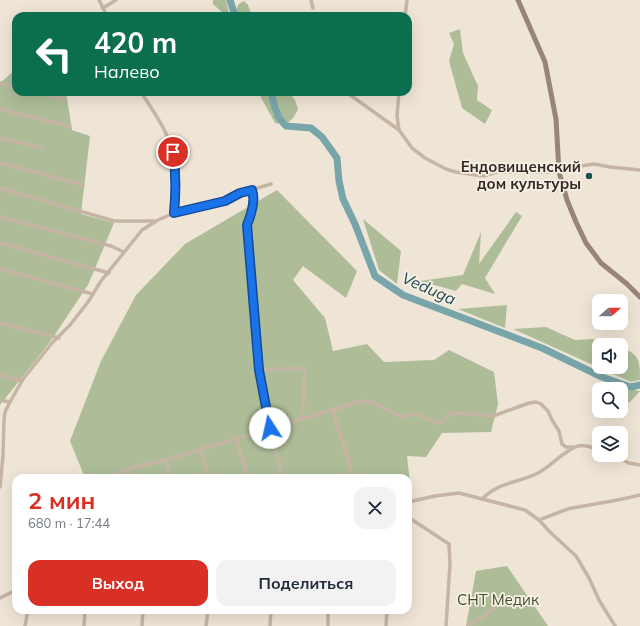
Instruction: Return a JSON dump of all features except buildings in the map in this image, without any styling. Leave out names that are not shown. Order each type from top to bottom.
[{"type":"street","points":[[99,0],[105,12]]},
{"type":"street","points":[[103,8],[116,0]]},
{"type":"street","points":[[311,0],[313,8]]},
{"type":"street","points":[[406,12],[407,0]]},
{"type":"street","points":[[518,0],[545,62],[554,102],[559,172],[567,200],[576,222],[593,254],[601,263],[627,284],[640,297]]},
{"type":"street","points":[[0,83],[12,86]]},
{"type":"street","points":[[53,96],[65,99]]},
{"type":"street","points":[[143,96],[168,137],[173,152],[176,168],[174,213]]},
{"type":"street","points":[[352,96],[399,130],[412,148],[425,158],[446,169],[456,172],[483,176],[497,172],[559,172],[574,167],[594,164],[640,170]]},
{"type":"street","points":[[399,96],[397,116],[399,130]]},
{"type":"street","points":[[0,109],[70,126]]},
{"type":"street","points":[[0,138],[42,148]]},
{"type":"street","points":[[0,163],[83,185]]},
{"type":"street","points":[[0,487],[2,426],[5,412],[22,380],[52,343],[70,326],[101,281],[109,273],[142,230],[155,221],[174,213],[225,201],[240,193],[271,184]]},
{"type":"street","points":[[0,188],[114,221],[155,221]]},
{"type":"street","points":[[252,190],[254,195],[252,212],[247,225],[259,370],[270,428],[282,474]]},
{"type":"street","points":[[0,217],[111,246],[124,252]]},
{"type":"street","points":[[0,243],[109,273]]},
{"type":"street","points":[[0,269],[93,294]]},
{"type":"street","points":[[0,323],[59,338]]},
{"type":"street","points":[[259,370],[305,368],[302,419]]},
{"type":"street","points":[[0,375],[22,380]]},
{"type":"street","points":[[0,400],[10,402]]},
{"type":"street","points":[[115,474],[128,469],[166,460],[361,402],[375,403],[402,416],[417,414],[437,423],[450,414],[456,413],[493,416],[529,403],[536,402],[541,404],[548,411],[559,431],[562,444],[566,447],[580,445],[592,448]]},
{"type":"street","points":[[334,410],[334,416],[351,474]]},
{"type":"street","points":[[236,438],[247,474]]},
{"type":"street","points":[[482,499],[495,488],[540,472],[573,447]]},
{"type":"street","points":[[201,449],[208,474]]},
{"type":"street","points":[[166,460],[170,474]]},
{"type":"street","points":[[627,462],[640,465]]},
{"type":"street","points":[[128,469],[130,474]]},
{"type":"street","points":[[412,501],[459,493],[524,510],[539,520],[551,534],[576,556],[589,578],[599,600],[615,626]]},
{"type":"street","points":[[539,520],[570,509],[640,495]]},
{"type":"street","points":[[412,520],[449,544],[450,576],[446,626]]},
{"type":"street","points":[[0,598],[12,592]]},
{"type":"street","points":[[468,626],[490,612],[503,599]]},
{"type":"street","points":[[25,626],[27,614]]},
{"type":"street","points":[[84,626],[85,614]]},
{"type":"street","points":[[142,626],[143,614]]},
{"type":"street","points":[[206,626],[208,614]]},
{"type":"street","points":[[270,626],[271,614]]},
{"type":"street","points":[[328,614],[328,626]]},
{"type":"street","points":[[386,626],[387,614]]},
{"type":"green space","points":[[213,0],[226,0],[229,12],[222,12],[213,4]]},
{"type":"green space","points":[[244,1],[248,5],[251,12],[235,12],[239,4]]},
{"type":"green space","points":[[460,29],[463,53],[478,86],[477,100],[492,110],[485,124],[462,108],[449,61],[454,44],[449,33]]},
{"type":"green space","points":[[12,73],[12,96],[67,96],[72,130],[90,136],[81,214],[114,223],[88,285],[50,342],[0,405],[0,83]]},
{"type":"green space","points":[[260,96],[292,96],[298,109],[294,116],[287,123],[275,123]]},
{"type":"green space","points":[[277,190],[357,271],[346,298],[303,266],[293,280],[325,318],[333,351],[367,344],[384,362],[434,360],[449,350],[494,372],[498,404],[491,432],[442,433],[426,457],[407,456],[409,474],[83,474],[70,441],[101,361],[136,295],[185,244]]},
{"type":"green space","points":[[516,212],[522,216],[485,278],[495,294],[462,284],[456,291],[420,281],[463,275],[481,232],[479,264]]},
{"type":"green space","points":[[363,219],[401,251],[397,284],[379,270]]},
{"type":"green space","points":[[507,305],[505,328],[458,309]]},
{"type":"green space","points":[[546,327],[575,340],[592,339],[592,364],[513,329]]},
{"type":"green space","points":[[628,351],[638,359],[640,368],[640,380],[631,382],[613,374],[628,374]]},
{"type":"green space","points":[[628,389],[640,391],[629,403]]},
{"type":"green space","name":"СНТ Медик","points":[[507,566],[548,626],[466,626],[476,571]]},
{"type":"waterway","name":"Veduga","points":[[230,0],[234,12]]},
{"type":"waterway","name":"Veduga","points":[[272,96],[279,118],[286,126],[311,128],[322,137],[337,158],[339,181],[343,199],[355,224],[375,276],[403,295],[542,348],[602,377],[631,387],[640,385]]},
{"type":"place","name":"Ендовищенский дом культуры","points":[[589,176]]},
{"type":"route","points":[[173,152],[176,168],[174,213],[225,201],[240,193],[252,190],[254,195],[252,212],[247,225],[259,370],[270,428]]}]
